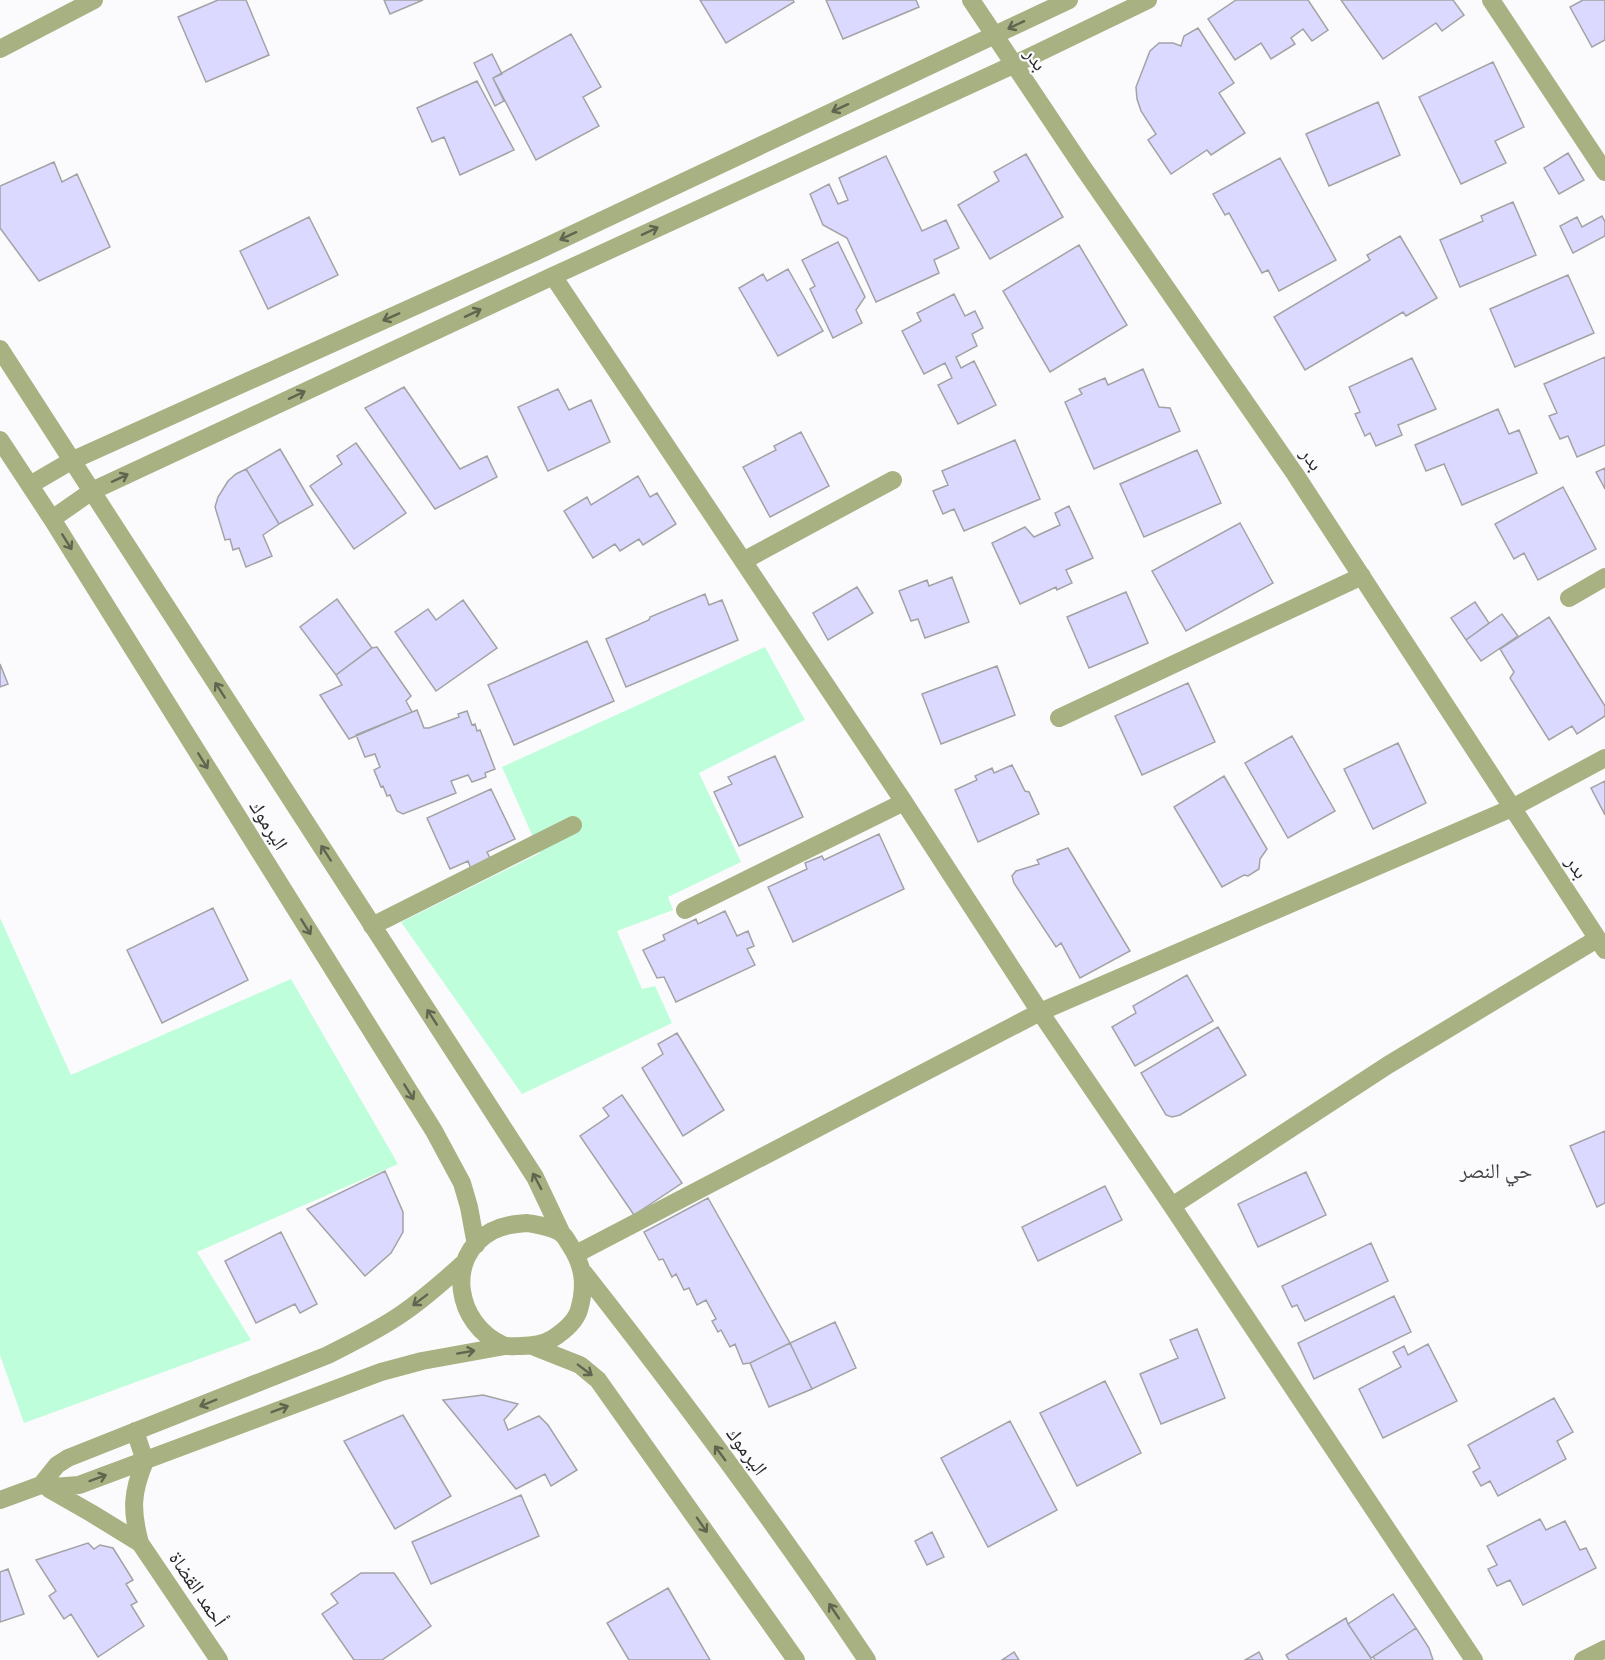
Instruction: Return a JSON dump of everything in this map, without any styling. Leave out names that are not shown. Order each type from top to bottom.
[{"type":"street","points":[[0,49],[94,0]]},
{"type":"street","name":"بدر","points":[[971,0],[1013,65],[1295,474],[1601,944]]},
{"type":"street","points":[[30,485],[71,461],[535,252],[1069,0]]},
{"type":"street","points":[[52,519],[92,491],[1013,65],[1148,0]]},
{"type":"street","points":[[1491,0],[1605,172]]},
{"type":"street","points":[[553,276],[904,802],[1040,1012],[1474,1660]]},
{"type":"street","points":[[0,349],[535,1177],[562,1234],[576,1254],[584,1273],[584,1294],[578,1314],[564,1331],[547,1342],[532,1346],[505,1346],[432,1358],[381,1372],[79,1485],[53,1487],[41,1485],[0,1500]]},
{"type":"street","name":"اليرموك","points":[[0,440],[52,519],[434,1131],[462,1182],[476,1245]]},
{"type":"street","points":[[743,561],[893,480]]},
{"type":"street","points":[[1059,718],[1362,576]]},
{"type":"street","points":[[1569,598],[1605,577]]},
{"type":"street","points":[[576,1254],[1040,1012],[1512,808],[1605,758]]},
{"type":"street","points":[[685,910],[904,802]]},
{"type":"street","points":[[372,926],[573,825]]},
{"type":"street","points":[[1172,1206],[1388,1065],[1601,944]]},
{"type":"street","points":[[505,1346],[487,1335],[472,1321],[463,1302],[460,1282],[465,1263],[476,1245],[490,1232],[508,1225],[527,1223],[562,1234]]},
{"type":"street","points":[[41,1485],[57,1465],[68,1458],[328,1355],[402,1314],[465,1263]]},
{"type":"street","name":"اليرموك","points":[[584,1273],[657,1366],[808,1573],[867,1660]]},
{"type":"street","points":[[532,1346],[580,1365],[598,1380],[796,1660]]},
{"type":"street","points":[[135,1431],[145,1461]]},
{"type":"street","name":"أحمد القضاة","points":[[145,1461],[137,1480],[133,1501],[134,1523],[140,1543],[219,1660]]},
{"type":"street","name":"أحمد القضاة","points":[[41,1485],[91,1512],[140,1543]]},
{"type":"street","points":[[1583,1660],[1605,1649]]},
{"type":"green space","points":[[765,647],[805,720],[699,773],[741,862],[668,897],[673,910],[617,931],[642,989],[655,986],[672,1023],[522,1094],[401,922],[540,853],[502,767]]},
{"type":"green space","points":[[0,918],[71,1075],[291,979],[398,1164],[197,1252],[251,1340],[24,1423],[0,1355]]},
{"type":"building","points":[[218,0],[246,0],[269,55],[206,82],[178,17]]},
{"type":"building","points":[[384,0],[423,0],[390,14]]},
{"type":"building","points":[[700,0],[793,0],[794,2],[726,43]]},
{"type":"building","points":[[826,0],[916,0],[919,7],[843,39]]},
{"type":"building","points":[[1236,0],[1308,0],[1328,30],[1312,41],[1303,29],[1291,38],[1295,44],[1271,59],[1261,43],[1235,60],[1208,19]]},
{"type":"building","points":[[1341,0],[1453,0],[1464,15],[1442,31],[1436,23],[1383,59]]},
{"type":"building","points":[[1583,0],[1605,0],[1605,40],[1592,47],[1570,7]]},
{"type":"building","points":[[1198,28],[1234,83],[1219,93],[1245,133],[1211,155],[1207,150],[1171,174],[1148,140],[1156,134],[1141,111],[1136,87],[1150,51],[1159,43],[1173,43],[1181,46],[1184,36]]},
{"type":"building","points":[[571,34],[601,87],[583,97],[599,126],[536,160],[493,78]]},
{"type":"building","points":[[492,54],[502,74],[493,78],[504,101],[495,106],[474,63]]},
{"type":"building","points":[[1493,62],[1524,127],[1495,141],[1506,163],[1461,184],[1419,97]]},
{"type":"building","points":[[477,81],[514,150],[460,175],[444,137],[432,142],[417,108]]},
{"type":"building","points":[[1378,102],[1400,155],[1329,186],[1306,134]]},
{"type":"building","points":[[1568,153],[1584,180],[1559,194],[1544,168]]},
{"type":"building","points":[[1026,154],[1063,217],[990,259],[958,205],[999,181],[994,172]]},
{"type":"building","points":[[886,156],[922,231],[946,220],[959,248],[934,260],[939,273],[876,302],[847,238],[823,225],[810,194],[829,184],[838,204],[848,200],[839,178]]},
{"type":"building","points":[[1280,158],[1336,260],[1279,291],[1268,270],[1262,273],[1229,213],[1225,215],[1213,194]]},
{"type":"building","points":[[54,162],[62,182],[77,174],[110,247],[39,281],[0,228],[0,186]]},
{"type":"building","points":[[1513,202],[1536,255],[1460,287],[1440,240],[1483,221],[1481,216]]},
{"type":"building","points":[[1602,216],[1605,222],[1605,236],[1573,253],[1560,226],[1577,217],[1582,227]]},
{"type":"building","points":[[309,217],[338,275],[268,309],[240,251]]},
{"type":"building","points":[[1400,236],[1437,298],[1406,316],[1403,312],[1305,370],[1274,317],[1370,260],[1367,255]]},
{"type":"building","points":[[838,242],[865,297],[856,310],[862,323],[833,338],[810,289],[815,286],[802,260]]},
{"type":"building","points":[[1079,245],[1127,325],[1050,372],[1003,291]]},
{"type":"building","points":[[788,269],[823,331],[778,356],[739,288],[763,274],[767,281]]},
{"type":"building","points":[[1568,275],[1594,333],[1515,367],[1490,309]]},
{"type":"building","points":[[954,294],[965,316],[975,311],[983,328],[972,334],[977,346],[956,357],[961,368],[974,361],[996,405],[958,424],[938,385],[952,378],[945,363],[924,374],[902,331],[921,321],[917,313]]},
{"type":"building","points":[[1605,357],[1605,445],[1577,457],[1568,436],[1560,439],[1549,416],[1557,413],[1544,384]]},
{"type":"building","points":[[1412,358],[1436,409],[1398,425],[1402,435],[1376,446],[1370,433],[1365,436],[1355,414],[1360,412],[1349,387]]},
{"type":"building","points":[[1143,369],[1159,407],[1170,408],[1180,431],[1094,469],[1065,402],[1082,394],[1079,389],[1105,378],[1108,385]]},
{"type":"building","points":[[404,387],[460,469],[487,456],[497,477],[435,509],[365,408]]},
{"type":"building","points":[[558,389],[569,410],[591,400],[610,442],[548,471],[518,407]]},
{"type":"building","points":[[1498,409],[1509,434],[1519,430],[1537,473],[1462,505],[1444,464],[1426,471],[1415,445]]},
{"type":"building","points":[[801,432],[829,486],[770,517],[743,467],[776,450],[774,446]]},
{"type":"building","points":[[1015,440],[1040,499],[964,531],[954,509],[943,514],[933,491],[948,485],[942,471]]},
{"type":"building","points":[[356,443],[406,513],[354,549],[310,486],[342,464],[337,456]]},
{"type":"building","points":[[280,449],[313,505],[279,524],[246,469]]},
{"type":"building","points":[[1197,450],[1221,503],[1144,537],[1120,484]]},
{"type":"building","points":[[1605,468],[1605,489],[1596,472]]},
{"type":"building","points":[[246,469],[279,524],[263,535],[272,556],[246,567],[239,548],[233,550],[230,539],[225,540],[215,507],[228,481]]},
{"type":"building","points":[[638,476],[650,497],[657,493],[676,524],[643,545],[639,539],[620,551],[615,544],[593,558],[564,511],[587,497],[591,505]]},
{"type":"building","points":[[1563,487],[1596,549],[1538,580],[1524,553],[1514,559],[1495,524]]},
{"type":"building","points":[[1069,506],[1093,558],[1066,570],[1072,583],[1057,590],[1056,587],[1020,604],[992,543],[1025,527],[1034,537],[1060,525],[1055,513]]},
{"type":"building","points":[[1240,523],[1273,583],[1186,631],[1152,571]]},
{"type":"building","points":[[952,577],[969,622],[925,638],[918,619],[911,621],[899,591],[927,580],[929,586]]},
{"type":"building","points":[[857,587],[873,613],[828,640],[813,613]]},
{"type":"building","points":[[1126,592],[1148,643],[1089,668],[1067,617]]},
{"type":"building","points":[[705,594],[709,605],[722,600],[738,640],[626,687],[606,639],[649,620],[650,617]]},
{"type":"building","points":[[337,599],[372,648],[336,675],[300,627]]},
{"type":"building","points":[[463,600],[497,648],[436,691],[395,632],[428,609],[436,620]]},
{"type":"building","points":[[1475,602],[1489,623],[1466,640],[1451,618]]},
{"type":"building","points":[[1502,614],[1518,636],[1481,661],[1466,640]]},
{"type":"building","points":[[1549,617],[1605,706],[1605,716],[1577,734],[1572,726],[1549,740],[1510,678],[1514,672],[1500,649]]},
{"type":"building","points":[[587,641],[614,701],[514,745],[488,685]]},
{"type":"building","points":[[377,647],[411,696],[406,701],[412,712],[349,739],[320,695],[342,685],[336,675],[372,648]]},
{"type":"building","points":[[0,664],[8,684],[0,687]]},
{"type":"building","points":[[997,666],[1015,715],[941,744],[922,694]]},
{"type":"building","points":[[1188,683],[1215,742],[1142,775],[1115,716]]},
{"type":"building","points":[[417,710],[424,728],[459,717],[458,714],[467,711],[472,725],[475,724],[477,731],[480,730],[495,769],[485,773],[486,777],[472,782],[468,775],[451,781],[456,793],[403,814],[397,811],[390,795],[387,796],[383,786],[381,787],[374,770],[380,767],[375,754],[365,757],[356,735]]},
{"type":"building","points":[[1292,736],[1335,811],[1288,838],[1245,763]]},
{"type":"building","points":[[1398,743],[1426,803],[1373,829],[1344,769]]},
{"type":"building","points":[[775,756],[803,817],[739,846],[714,792],[732,784],[728,777]]},
{"type":"building","points":[[1012,765],[1025,791],[1029,792],[1039,814],[978,842],[955,790],[977,780],[975,776],[992,768],[994,773]]},
{"type":"building","points":[[1224,776],[1267,849],[1260,859],[1259,869],[1222,887],[1174,807]]},
{"type":"building","points":[[1605,781],[1605,815],[1591,788]]},
{"type":"building","points":[[491,789],[515,839],[487,852],[491,860],[471,869],[468,861],[450,869],[427,818]]},
{"type":"building","points":[[879,834],[904,889],[793,942],[768,887],[807,869],[805,863],[822,856],[824,860]]},
{"type":"building","points":[[1068,848],[1130,951],[1080,978],[1061,943],[1056,947],[1014,883],[1012,876],[1016,871],[1039,864],[1037,860]]},
{"type":"building","points":[[213,908],[248,980],[162,1023],[127,950]]},
{"type":"building","points":[[725,911],[737,936],[748,931],[754,946],[747,949],[755,965],[676,1002],[664,977],[657,978],[643,950],[665,940],[663,935],[696,919],[698,924]]},
{"type":"building","points":[[1187,975],[1213,1021],[1135,1066],[1112,1027],[1136,1013],[1133,1006]]},
{"type":"building","points":[[1218,1027],[1246,1075],[1180,1115],[1172,1117],[1166,1115],[1141,1073]]},
{"type":"building","points":[[677,1033],[724,1110],[683,1136],[642,1068],[663,1054],[658,1044]]},
{"type":"building","points":[[622,1095],[682,1183],[634,1215],[580,1136],[609,1116],[603,1108]]},
{"type":"building","points":[[1605,1131],[1605,1203],[1597,1207],[1570,1146]]},
{"type":"building","points":[[385,1171],[403,1212],[403,1232],[391,1253],[365,1276],[307,1209]]},
{"type":"building","points":[[1306,1172],[1326,1215],[1258,1247],[1238,1204]]},
{"type":"building","points":[[1105,1186],[1122,1220],[1038,1261],[1022,1227]]},
{"type":"building","points":[[708,1198],[790,1343],[750,1363],[743,1364],[735,1344],[730,1347],[721,1330],[718,1332],[712,1321],[716,1319],[706,1300],[697,1305],[689,1288],[684,1290],[676,1274],[672,1277],[663,1259],[659,1260],[644,1232]]},
{"type":"building","points":[[281,1232],[317,1304],[300,1313],[295,1304],[256,1323],[225,1261]]},
{"type":"building","points":[[1371,1243],[1388,1281],[1305,1321],[1297,1305],[1292,1307],[1282,1286]]},
{"type":"building","points":[[1394,1296],[1411,1332],[1314,1379],[1298,1343]]},
{"type":"building","points":[[835,1322],[856,1368],[812,1389],[790,1343]]},
{"type":"building","points":[[1197,1329],[1225,1398],[1161,1424],[1140,1374],[1178,1358],[1170,1340]]},
{"type":"building","points":[[790,1343],[812,1389],[769,1407],[750,1363]]},
{"type":"building","points":[[1428,1344],[1457,1401],[1383,1438],[1359,1389],[1401,1367],[1393,1352],[1404,1346],[1408,1355]]},
{"type":"building","points":[[1105,1381],[1141,1453],[1077,1486],[1040,1413]]},
{"type":"building","points":[[483,1395],[518,1404],[504,1420],[508,1430],[539,1416],[548,1425],[577,1470],[551,1486],[545,1474],[516,1489],[443,1400]]},
{"type":"building","points":[[1554,1398],[1573,1432],[1557,1441],[1566,1459],[1498,1496],[1490,1481],[1481,1486],[1473,1472],[1480,1468],[1468,1445]]},
{"type":"building","points":[[403,1415],[451,1496],[395,1529],[344,1441]]},
{"type":"building","points":[[1010,1421],[1057,1510],[988,1547],[941,1458]]},
{"type":"building","points":[[521,1495],[539,1536],[431,1584],[412,1542]]},
{"type":"building","points":[[1540,1519],[1546,1530],[1565,1521],[1580,1550],[1586,1548],[1596,1568],[1523,1605],[1510,1580],[1497,1586],[1488,1569],[1497,1565],[1487,1546]]},
{"type":"building","points":[[932,1532],[944,1557],[927,1565],[915,1541]]},
{"type":"building","points":[[88,1543],[94,1549],[100,1545],[113,1548],[133,1580],[126,1584],[137,1602],[131,1605],[144,1626],[98,1657],[71,1614],[64,1619],[49,1596],[56,1591],[36,1560]]},
{"type":"building","points":[[8,1569],[24,1614],[0,1622],[0,1572]]},
{"type":"building","points":[[361,1573],[394,1573],[431,1626],[382,1660],[354,1660],[322,1614],[338,1603],[331,1594]]},
{"type":"building","points":[[668,1588],[710,1660],[629,1660],[607,1623]]},
{"type":"building","points":[[1393,1594],[1416,1628],[1371,1658],[1348,1624]]},
{"type":"building","points":[[1346,1618],[1372,1660],[1289,1660],[1286,1655]]},
{"type":"building","points":[[1416,1628],[1429,1648],[1433,1660],[1375,1660],[1373,1657]]},
{"type":"building","points":[[1014,1652],[1019,1660],[1002,1660]]},
{"type":"building","points":[[1259,1652],[1263,1660],[1245,1660]]},
{"type":"district","name":"حي النصر","points":[[1496,1171]]}]
